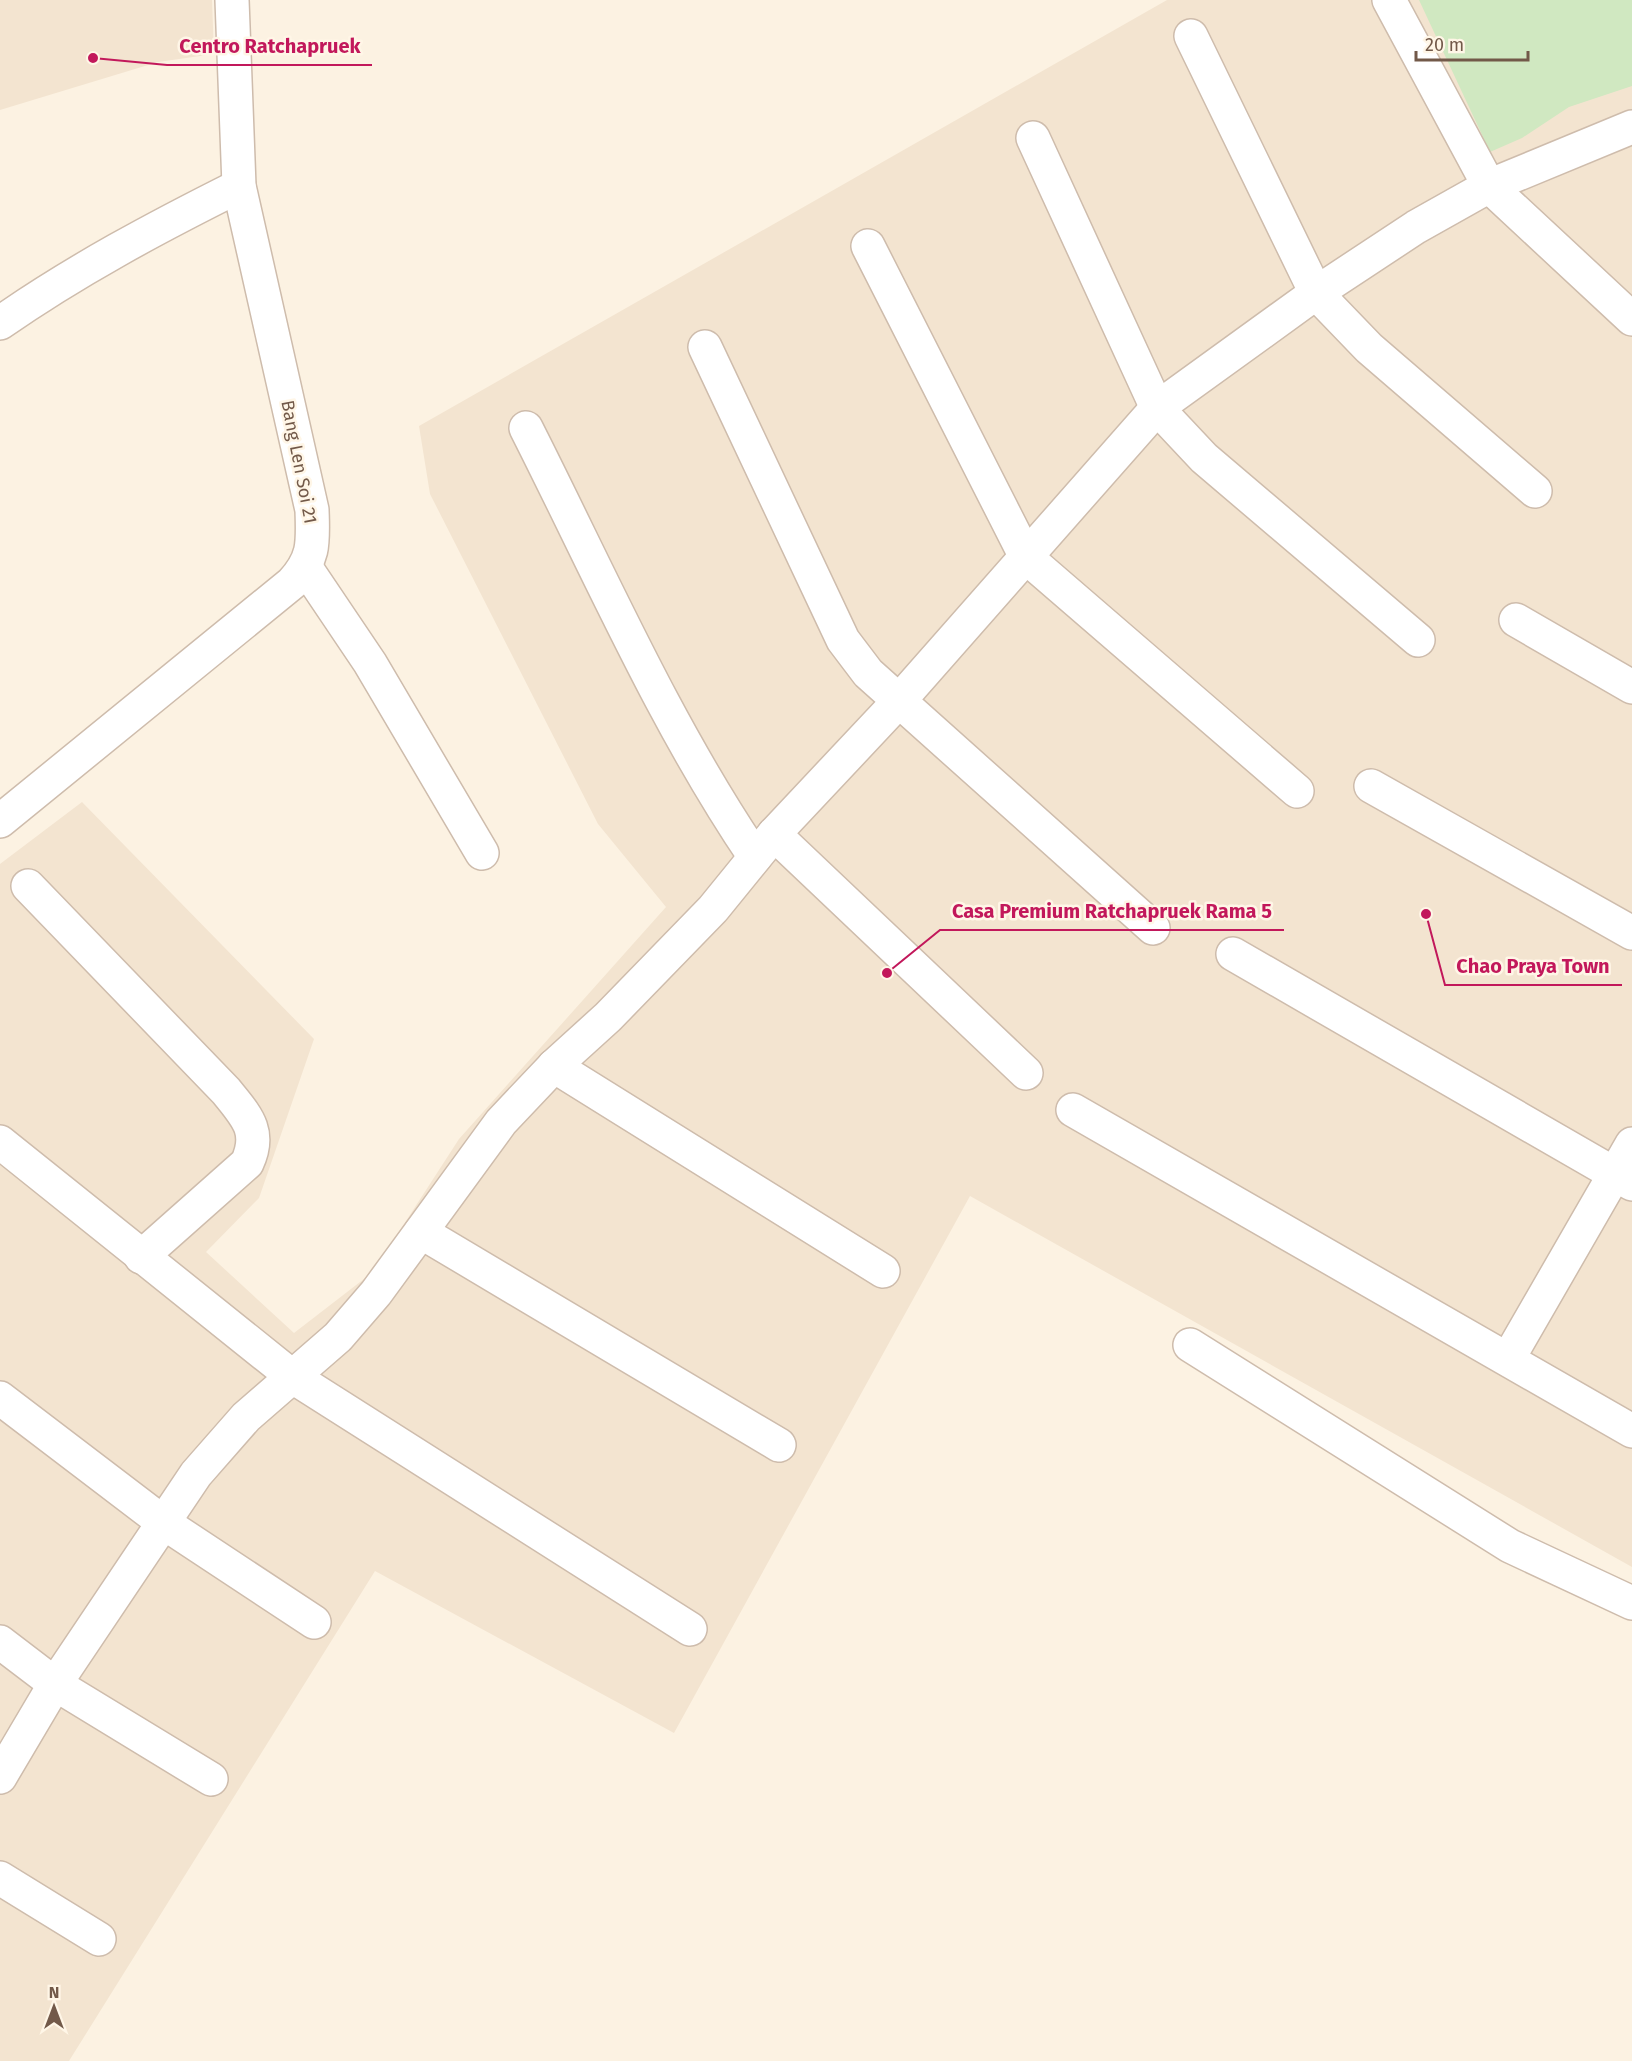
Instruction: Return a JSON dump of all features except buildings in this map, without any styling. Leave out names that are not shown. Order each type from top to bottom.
[{"type":"street","name":"Bang Len Soi 21","points":[[232,0],[239,186],[312,510],[311,552],[306,568]]},
{"type":"street","points":[[1389,0],[1490,186],[1632,319]]},
{"type":"street","points":[[1191,36],[1316,293],[1369,348],[1534,491]]},
{"type":"street","points":[[0,1777],[55,1684],[203,1466],[246,1417],[338,1337],[376,1293],[422,1232],[462,1171],[501,1122],[554,1066],[608,1017],[713,909],[765,846],[898,702],[1157,408],[1316,293],[1416,227],[1490,186],[1632,127]]},
{"type":"street","points":[[1033,138],[1157,408],[1204,458],[1418,640]]},
{"type":"street","points":[[0,323],[38,296],[156,227],[239,186]]},
{"type":"street","points":[[868,246],[1026,557],[1297,791]]},
{"type":"street","points":[[705,347],[843,640],[868,673],[1153,928]]},
{"type":"street","points":[[526,428],[681,735],[719,802],[765,846],[1026,1073]]},
{"type":"street","points":[[0,821],[292,583],[306,568],[370,663],[482,853]]},
{"type":"street","points":[[1516,620],[1632,687]]},
{"type":"street","points":[[1371,786],[1632,933]]},
{"type":"street","points":[[28,886],[226,1091],[246,1116],[253,1129],[254,1148],[247,1163],[141,1257]]},
{"type":"street","points":[[1233,954],[1623,1179]]},
{"type":"street","points":[[554,1066],[883,1271]]},
{"type":"street","points":[[1073,1110],[1632,1431]]},
{"type":"street","points":[[0,1142],[293,1377],[690,1629]]},
{"type":"street","points":[[1508,1359],[1623,1179],[1632,1144]]},
{"type":"street","points":[[422,1232],[779,1444]]},
{"type":"street","points":[[1190,1345],[1510,1546],[1632,1603]]},
{"type":"street","points":[[0,1398],[164,1522],[314,1622]]},
{"type":"street","points":[[0,1642],[55,1684],[211,1779]]},
{"type":"street","points":[[0,1878],[99,1939]]},
{"type":"shaded area","points":[[0,0],[212,0],[214,54],[158,62],[0,110]]},
{"type":"shaded area","points":[[1167,0],[1632,0],[1632,1567],[970,1196],[674,1733],[375,1571],[69,2061],[0,2061],[0,864],[82,802],[314,1039],[259,1198],[206,1252],[294,1333],[373,1272],[459,1139],[666,907],[598,824],[430,494],[419,426]]},
{"type":"green space","points":[[1419,0],[1632,0],[1632,86],[1569,107],[1522,138],[1490,152]]},
{"type":"place","name":"Centro Ratchapruek","points":[[93,58]]},
{"type":"place","name":"Chao Praya Town","points":[[1426,914]]},
{"type":"place","name":"Casa Premium Ratchapruek Rama 5","points":[[887,973]]}]
